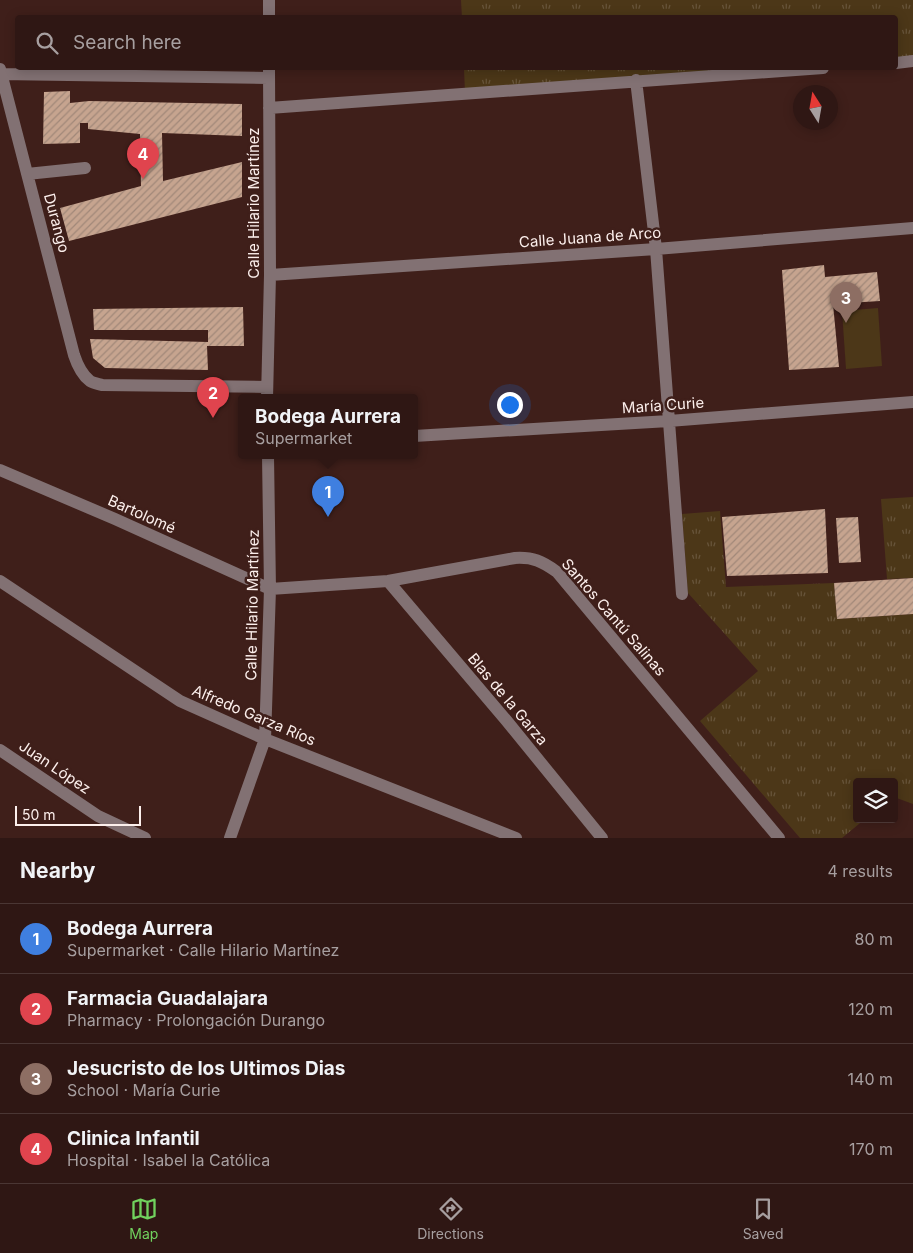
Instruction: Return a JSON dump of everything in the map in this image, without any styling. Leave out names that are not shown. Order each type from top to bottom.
[{"type":"street","points":[[269,0],[269,15]]},
{"type":"street","points":[[898,62],[913,61]]},
{"type":"street","points":[[269,108],[792,70]]},
{"type":"street","points":[[0,72],[269,73]]},
{"type":"street","name":"Durango","points":[[0,72],[78,367],[90,381],[102,385],[267,393]]},
{"type":"street","name":"Calle Hilario Martínez","points":[[267,393],[270,275],[269,73]]},
{"type":"street","points":[[636,80],[656,249],[682,594]]},
{"type":"street","points":[[27,174],[85,168]]},
{"type":"street","name":"Calle Juana de Arco","points":[[270,275],[656,249],[913,228]]},
{"type":"street","name":"María Curie","points":[[418,436],[669,421],[913,402]]},
{"type":"street","name":"Calle Hilario Martínez","points":[[230,838],[265,739],[270,589],[268,459]]},
{"type":"street","name":"Bartolomé","points":[[0,470],[115,519],[270,589]]},
{"type":"street","name":"Santos Cantú Salinas","points":[[270,589],[388,581],[515,558],[537,560],[557,572],[779,838]]},
{"type":"street","name":"Alfredo Garza Ríos","points":[[0,581],[180,701],[265,739],[516,838]]},
{"type":"street","name":"Blas de la Garza","points":[[388,581],[506,720],[602,838]]},
{"type":"street","name":"Juan López","points":[[0,750],[98,816],[145,838]]},
{"type":"green space","points":[[461,0],[913,0],[913,62],[898,63],[898,15],[462,15]]},
{"type":"green space","points":[[464,70],[799,70],[465,93]]},
{"type":"green space","points":[[878,308],[882,366],[846,369],[842,311]]},
{"type":"green space","points":[[913,497],[913,578],[887,579],[881,499]]},
{"type":"green space","points":[[720,511],[726,587],[834,583],[837,619],[913,614],[913,804],[898,798],[898,778],[853,778],[853,823],[860,823],[842,838],[800,838],[700,721],[758,671],[688,593],[682,514]]},
{"type":"building","points":[[70,91],[70,103],[89,101],[242,104],[242,136],[162,133],[163,181],[242,162],[242,197],[69,241],[60,208],[141,186],[140,134],[88,129],[88,123],[80,123],[80,143],[43,144],[44,92]]},
{"type":"building","points":[[824,265],[825,277],[877,272],[880,301],[833,304],[839,367],[789,370],[782,270]]},
{"type":"building","points":[[243,307],[244,346],[207,346],[208,370],[105,368],[93,358],[90,339],[208,342],[208,330],[94,330],[93,309]]},
{"type":"building","points":[[825,509],[828,573],[727,576],[722,517]]},
{"type":"building","points":[[858,517],[861,562],[839,563],[836,518]]},
{"type":"building","points":[[913,578],[913,614],[837,619],[834,583]]},
{"type":"place","name":"Clinica Infantil","points":[[143,179]]},
{"type":"place","name":"Jesucristo de los Ultimos Dias","points":[[846,323]]},
{"type":"place","name":"Farmacia Guadalajara","points":[[213,418]]},
{"type":"place","name":"Bodega Aurrera","points":[[328,517]]}]
